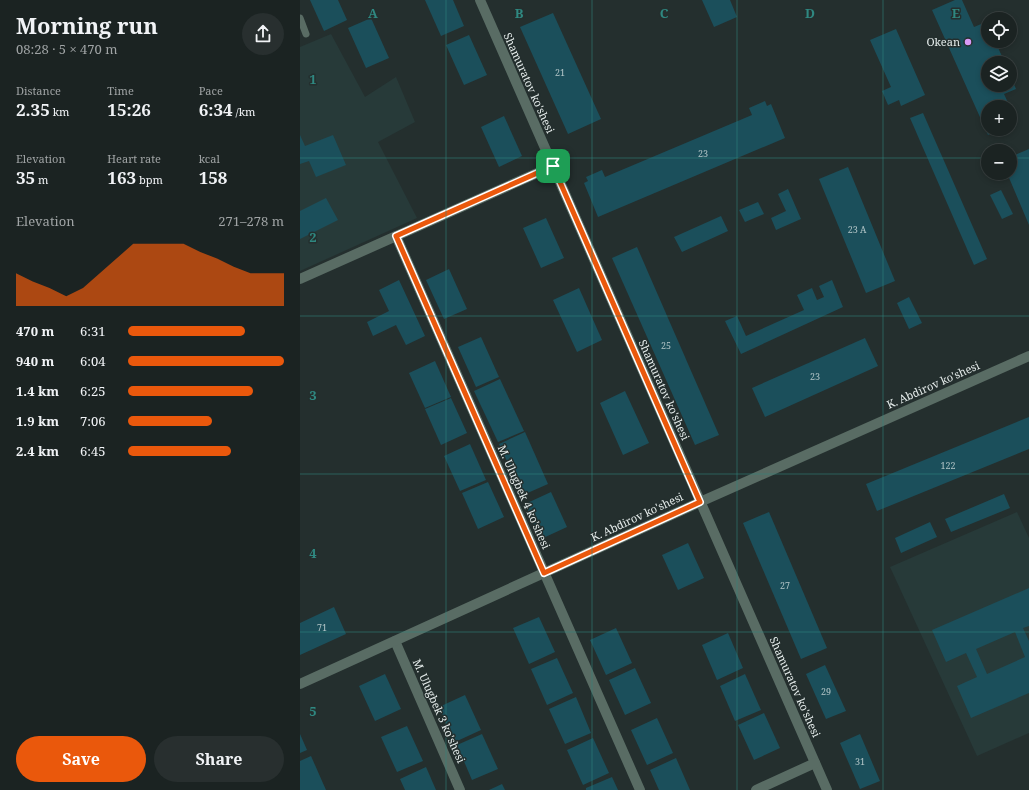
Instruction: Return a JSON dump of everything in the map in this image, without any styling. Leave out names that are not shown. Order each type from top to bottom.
[{"type":"street","name":"Shamuratov ko'shesi","points":[[480,0],[827,790]]},
{"type":"street","points":[[300,279],[553,166]]},
{"type":"street","name":"M. Ulugbek 4 ko'shesi","points":[[396,236],[640,790]]},
{"type":"street","name":"K. Abdirov ko'shesi","points":[[300,684],[700,502],[1029,356]]},
{"type":"street","name":"M. Ulugbek 3 ko'shesi","points":[[395,641],[460,790]]},
{"type":"street","points":[[756,790],[815,763]]},
{"type":"lane","points":[[300,18],[306,34]]},
{"type":"shaded area","points":[[331,34],[365,97],[396,77],[415,122],[378,142],[417,218],[300,271],[300,47]]},
{"type":"shaded area","points":[[1017,512],[1029,538],[1029,733],[977,756],[890,567]]},
{"type":"building","points":[[310,0],[338,0],[347,20],[324,31]]},
{"type":"building","points":[[425,0],[453,0],[464,26],[441,36]]},
{"type":"building","points":[[702,0],[730,0],[737,17],[714,27]]},
{"type":"building","points":[[955,0],[962,0],[974,27],[981,24],[981,48],[998,48],[1002,56],[981,56],[981,92],[1009,92],[1004,94],[1007,100],[981,100],[981,119],[932,10]]},
{"type":"building","points":[[553,13],[601,119],[568,134],[520,27]]},
{"type":"building","points":[[371,18],[389,58],[366,68],[348,28]]},
{"type":"building","points":[[896,29],[925,95],[901,106],[899,100],[888,105],[882,91],[891,87],[870,40]]},
{"type":"building","points":[[469,35],[487,75],[464,85],[446,45]]},
{"type":"building","points":[[765,101],[767,106],[771,104],[785,138],[598,217],[584,183],[588,181],[586,177],[602,170],[605,177],[752,115],[749,108]]},
{"type":"building","points":[[923,113],[987,259],[974,265],[910,118]]},
{"type":"building","points":[[504,116],[522,156],[499,167],[481,127]]},
{"type":"building","points":[[300,135],[305,146],[333,135],[346,165],[316,177],[309,161],[300,164]]},
{"type":"building","points":[[1029,149],[1029,225],[1010,180],[1017,180],[1017,154]]},
{"type":"building","points":[[848,167],[895,281],[866,293],[819,179]]},
{"type":"building","points":[[788,189],[801,219],[776,230],[771,218],[786,211],[778,194]]},
{"type":"building","points":[[1001,190],[1013,214],[1002,219],[990,195]]},
{"type":"building","points":[[326,198],[338,220],[300,239],[300,211]]},
{"type":"building","points":[[758,202],[764,214],[745,222],[739,210]]},
{"type":"building","points":[[721,216],[728,231],[682,252],[674,237]]},
{"type":"building","points":[[546,218],[564,258],[541,268],[523,228]]},
{"type":"building","points":[[637,247],[719,435],[695,445],[612,258]]},
{"type":"building","points":[[449,269],[467,309],[444,319],[426,280]]},
{"type":"building","points":[[399,280],[425,336],[406,345],[396,325],[373,336],[367,322],[389,311],[379,290]]},
{"type":"building","points":[[832,280],[843,307],[741,354],[725,321],[737,316],[746,336],[804,310],[797,295],[812,288],[817,300],[824,297],[819,286]]},
{"type":"building","points":[[579,288],[602,340],[577,352],[553,300]]},
{"type":"building","points":[[909,297],[922,323],[909,329],[897,303]]},
{"type":"building","points":[[481,337],[499,377],[476,387],[458,347]]},
{"type":"building","points":[[865,338],[878,366],[765,417],[752,388]]},
{"type":"building","points":[[435,361],[451,397],[425,408],[409,373]]},
{"type":"building","points":[[500,379],[524,431],[498,442],[474,391]]},
{"type":"building","points":[[625,391],[649,443],[623,455],[600,403]]},
{"type":"building","points":[[451,398],[467,433],[441,445],[425,409]]},
{"type":"building","points":[[1029,417],[1029,449],[877,511],[866,484]]},
{"type":"building","points":[[525,432],[548,484],[523,495],[499,444]]},
{"type":"building","points":[[470,444],[486,480],[460,491],[444,456]]},
{"type":"building","points":[[488,482],[504,517],[478,529],[462,493]]},
{"type":"building","points":[[551,492],[567,527],[541,539],[525,504]]},
{"type":"building","points":[[1004,494],[1010,508],[951,532],[945,519]]},
{"type":"building","points":[[769,512],[827,648],[801,659],[743,523]]},
{"type":"building","points":[[930,522],[937,537],[901,553],[895,538]]},
{"type":"building","points":[[688,543],[704,578],[678,590],[662,555]]},
{"type":"building","points":[[1029,588],[1029,626],[1023,628],[1029,641],[1029,693],[971,718],[957,686],[977,677],[966,653],[946,662],[932,630]],"holes":[[[1015,632],[1025,657],[987,674],[976,649]]]},
{"type":"building","points":[[334,607],[346,634],[300,655],[300,623]]},
{"type":"building","points":[[539,617],[555,652],[529,664],[513,628]]},
{"type":"building","points":[[616,628],[632,663],[606,675],[590,640]]},
{"type":"building","points":[[728,633],[743,668],[717,680],[702,645]]},
{"type":"building","points":[[557,658],[573,693],[547,705],[531,669]]},
{"type":"building","points":[[825,665],[846,711],[826,719],[806,674]]},
{"type":"building","points":[[635,668],[651,703],[625,715],[609,680]]},
{"type":"building","points":[[385,674],[401,709],[375,721],[359,686]]},
{"type":"building","points":[[745,674],[761,710],[735,721],[720,686]]},
{"type":"building","points":[[465,695],[481,730],[455,742],[439,707]]},
{"type":"building","points":[[576,697],[591,733],[565,744],[549,709]]},
{"type":"building","points":[[764,713],[780,748],[754,760],[738,725]]},
{"type":"building","points":[[657,718],[673,753],[647,765],[631,730]]},
{"type":"building","points":[[407,726],[423,761],[397,772],[381,737]]},
{"type":"building","points":[[300,734],[307,750],[300,753]]},
{"type":"building","points":[[482,734],[498,769],[472,780],[457,745]]},
{"type":"building","points":[[860,734],[880,781],[860,789],[840,743]]},
{"type":"building","points":[[593,738],[609,773],[583,785],[567,750]]},
{"type":"building","points":[[311,756],[326,790],[300,790],[300,761]]},
{"type":"building","points":[[676,758],[690,790],[659,790],[650,770]]},
{"type":"building","points":[[426,767],[436,790],[405,790],[400,779]]},
{"type":"building","points":[[612,777],[618,790],[586,790],[586,788]]},
{"type":"building","points":[[502,784],[505,790],[489,790]]},
{"type":"place","name":"Okean","points":[[968,42]]},
{"type":"route","points":[[553,166],[700,502],[544,573],[396,236],[553,166]]}]
